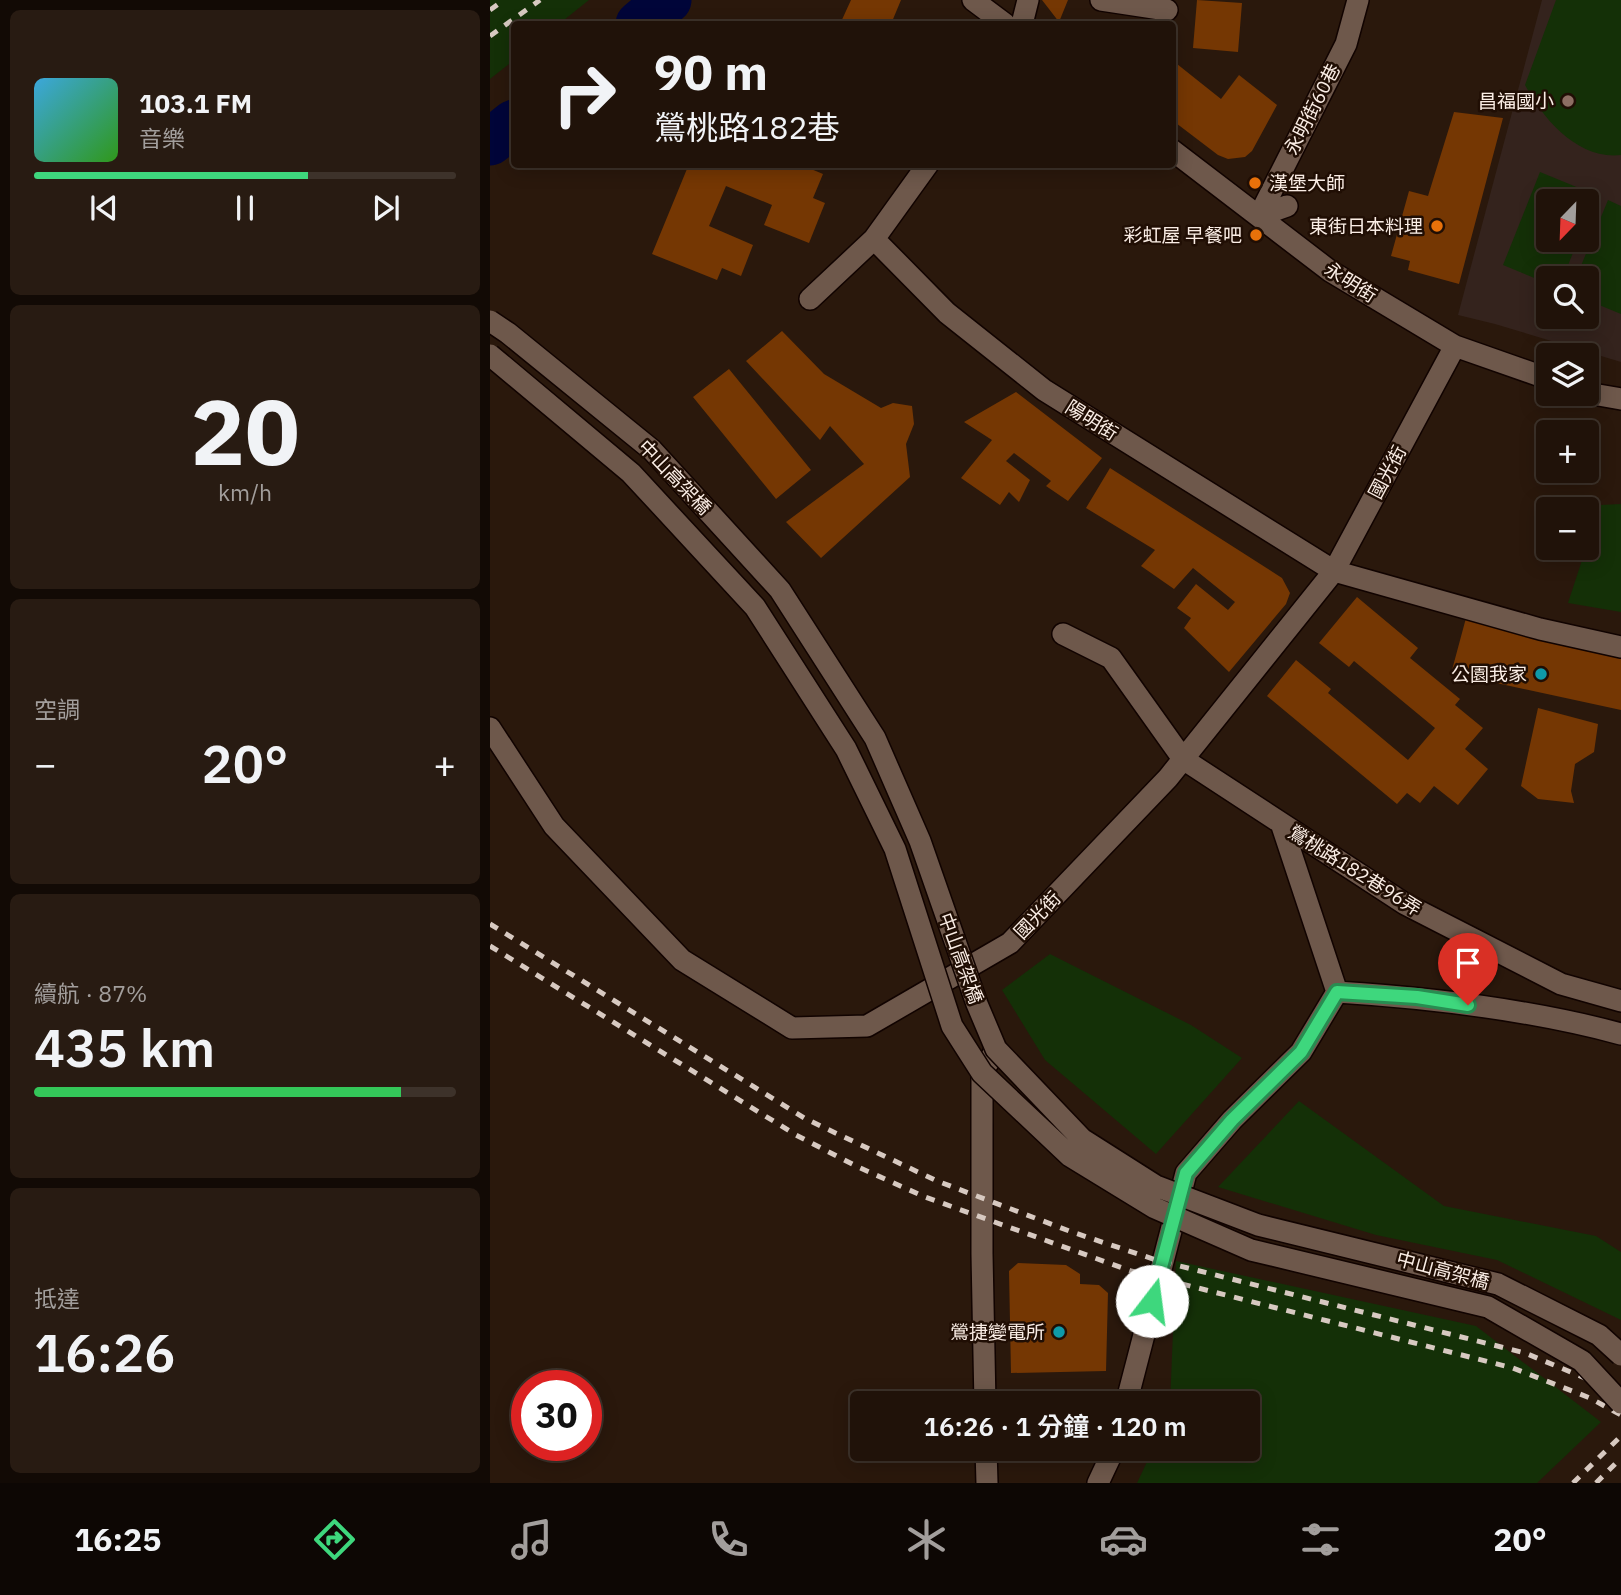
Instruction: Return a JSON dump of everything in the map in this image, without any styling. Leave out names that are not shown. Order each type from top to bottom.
[{"type":"street","points":[[973,0],[1001,21]]},
{"type":"street","points":[[1024,21],[1028,0]]},
{"type":"street","points":[[1101,0],[1167,10]]},
{"type":"street","name":"永明街60巷","points":[[1259,216],[1346,44],[1358,0]]},
{"type":"street","name":"永明街","points":[[1176,153],[1330,271],[1455,346],[1536,374]]},
{"type":"street","points":[[810,299],[874,239],[925,168]]},
{"type":"street","points":[[1259,216],[1287,206]]},
{"type":"street","name":"陽明街","points":[[874,239],[947,313],[1044,390],[1334,572]]},
{"type":"street","name":"中山高架橋","points":[[490,321],[652,450],[780,590],[875,738],[920,841],[977,1004],[996,1049],[1082,1139],[1156,1186],[1258,1225],[1498,1284],[1599,1335],[1621,1355]]},
{"type":"street","name":"國光街","points":[[490,728],[554,826],[682,960],[792,1028],[867,1026],[1010,943],[1184,759],[1334,572],[1455,346]]},
{"type":"street","name":"中山高架橋","points":[[490,355],[631,473],[755,607],[846,749],[895,849],[952,1026],[982,1073],[1070,1156],[1155,1208],[1251,1250],[1488,1307],[1582,1362],[1621,1403]]},
{"type":"street","points":[[1599,395],[1621,399]]},
{"type":"street","points":[[1334,572],[1540,629],[1621,647]]},
{"type":"street","points":[[1063,634],[1111,658],[1184,759]]},
{"type":"street","name":"鶯桃路182巷96弄","points":[[1184,759],[1405,904],[1561,984],[1621,1001]]},
{"type":"street","name":"鶯桃路182巷96弄","points":[[1281,823],[1337,992]]},
{"type":"street","points":[[1129,1391],[1186,1173],[1232,1120],[1301,1052],[1337,992],[1417,997],[1570,1021],[1621,1034]]},
{"type":"street","points":[[985,1391],[982,1073],[996,1049]]},
{"type":"street","points":[[986,1461],[987,1483]]},
{"type":"street","points":[[1098,1483],[1108,1461]]},
{"type":"shaded area","name":"昌福國小","points":[[1542,0],[1621,0],[1621,362],[1599,355],[1599,343],[1558,343],[1458,315]]},
{"type":"green space","points":[[490,0],[589,0],[563,21],[511,21],[511,62],[490,79]]},
{"type":"green space","points":[[1556,0],[1621,0],[1621,155],[1605,155],[1576,144],[1552,123],[1525,85]]},
{"type":"green space","points":[[1540,172],[1581,189],[1536,189],[1536,252],[1573,252],[1568,266],[1536,266],[1536,279],[1503,265]]},
{"type":"green space","points":[[1608,200],[1621,206],[1621,314],[1599,305],[1599,266],[1581,266],[1587,252],[1600,252],[1600,220]]},
{"type":"green space","points":[[1621,504],[1621,612],[1568,603],[1582,560],[1599,560],[1600,505]]},
{"type":"green space","points":[[1050,954],[1191,1025],[1242,1058],[1156,1154],[1045,1060],[1002,990]]},
{"type":"green space","points":[[1299,1101],[1444,1206],[1596,1236],[1621,1252],[1621,1320],[1497,1260],[1376,1235],[1218,1187]]},
{"type":"green space","points":[[1176,1261],[1476,1326],[1601,1422],[1537,1483],[1137,1483],[1147,1461],[1260,1461],[1260,1391],[1171,1391]]},
{"type":"building","points":[[851,0],[901,0],[892,21],[841,21]]},
{"type":"building","points":[[1042,0],[1068,0],[1059,21]]},
{"type":"building","points":[[1197,0],[1242,3],[1238,52],[1193,48]]},
{"type":"building","points":[[1176,63],[1221,99],[1239,75],[1277,105],[1252,151],[1245,157],[1228,159],[1218,155],[1176,123]]},
{"type":"building","name":"東街日本料理","points":[[1454,112],[1503,118],[1459,284],[1408,270],[1410,261],[1391,256],[1409,191],[1428,196]]},
{"type":"building","points":[[687,168],[809,168],[823,174],[813,198],[825,203],[809,243],[764,225],[772,205],[726,186],[709,226],[753,245],[741,276],[722,268],[717,280],[652,254]]},
{"type":"building","points":[[782,331],[824,374],[881,408],[893,403],[912,406],[914,424],[906,444],[910,477],[821,558],[786,522],[864,464],[830,426],[820,440],[746,361]]},
{"type":"building","points":[[729,369],[811,470],[776,499],[693,397]]},
{"type":"building","points":[[1016,392],[1102,458],[1068,501],[1046,486],[1051,481],[1014,453],[1006,461],[1030,480],[1019,502],[1009,492],[1000,505],[961,478],[992,440],[964,422]]},
{"type":"building","points":[[1110,468],[1282,578],[1290,593],[1286,604],[1229,672],[1184,628],[1191,618],[1177,608],[1196,584],[1228,610],[1235,602],[1193,568],[1174,589],[1141,566],[1155,550],[1086,508]]},
{"type":"building","points":[[1357,597],[1418,648],[1410,658],[1460,699],[1455,705],[1483,728],[1465,749],[1488,769],[1458,805],[1434,786],[1420,803],[1407,793],[1397,804],[1267,696],[1296,660],[1331,689],[1328,693],[1408,760],[1435,728],[1354,661],[1349,667],[1319,643]]},
{"type":"building","name":"公園我家","points":[[1466,618],[1621,655],[1621,710],[1469,677],[1452,670]]},
{"type":"building","points":[[1538,708],[1598,724],[1594,752],[1575,764],[1571,791],[1574,803],[1538,799],[1521,786]]},
{"type":"building","name":"鶯捷變電所","points":[[1018,1263],[1066,1265],[1080,1274],[1080,1284],[1099,1285],[1108,1293],[1106,1371],[1011,1373],[1009,1271]]},
{"type":"waterway","points":[[643,21],[668,0]]},
{"type":"waterway","points":[[490,142],[511,125]]},
{"type":"railway","points":[[490,10],[504,0]]},
{"type":"railway","points":[[490,36],[540,0]]},
{"type":"railway","points":[[490,924],[806,1119],[937,1181],[1072,1232],[1156,1260],[1525,1353],[1621,1393]]},
{"type":"railway","points":[[490,946],[796,1135],[925,1197],[1131,1271],[1513,1368],[1590,1398],[1621,1415]]},
{"type":"railway","points":[[1573,1483],[1621,1436]]},
{"type":"railway","points":[[1596,1483],[1621,1458]]},
{"type":"place","name":"昌福國小","points":[[1568,101]]},
{"type":"place","name":"漢堡大師","points":[[1255,183]]},
{"type":"place","name":"東街日本料理","points":[[1437,226]]},
{"type":"place","name":"彩虹屋 早餐吧","points":[[1256,235]]},
{"type":"place","name":"公園我家","points":[[1541,674]]},
{"type":"place","name":"鶯捷變電所","points":[[1059,1332]]},
{"type":"route","points":[[1152,1301],[1186,1173],[1232,1120],[1301,1052],[1337,992],[1417,997],[1468,1005]]}]
